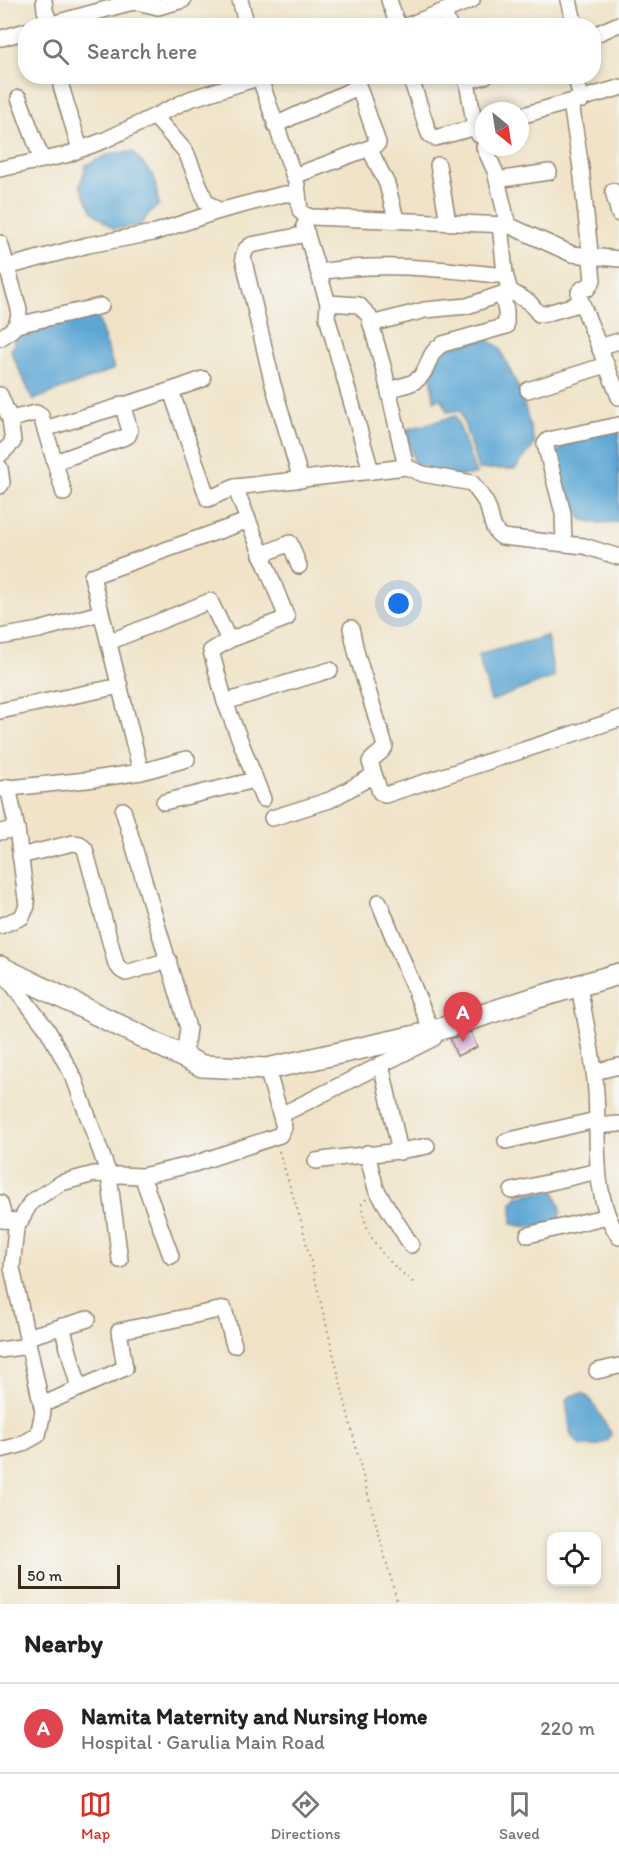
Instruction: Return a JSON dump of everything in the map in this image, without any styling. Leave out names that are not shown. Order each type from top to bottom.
[{"type":"street","points":[[44,0],[46,18]]},
{"type":"street","points":[[73,18],[129,3],[137,2],[158,7],[183,0]]},
{"type":"street","points":[[240,0],[245,18]]},
{"type":"street","points":[[389,0],[395,18]]},
{"type":"street","points":[[447,18],[472,0]]},
{"type":"street","points":[[569,0],[573,18]]},
{"type":"street","points":[[0,22],[1,39],[18,34]]},
{"type":"street","points":[[601,33],[619,24]]},
{"type":"street","points":[[0,169],[80,149],[155,117],[190,99],[238,84]]},
{"type":"street","points":[[263,84],[275,126],[294,176],[307,234],[328,303],[327,317],[371,471]]},
{"type":"street","points":[[275,126],[344,95],[355,84]]},
{"type":"street","points":[[294,176],[378,143],[358,84]]},
{"type":"street","points":[[413,84],[429,134],[435,138],[475,127]]},
{"type":"street","points":[[467,84],[475,109]]},
{"type":"street","points":[[575,84],[593,280],[588,288],[583,288],[579,292],[619,397]]},
{"type":"street","points":[[61,86],[80,149]]},
{"type":"street","points":[[529,114],[619,88]]},
{"type":"street","points":[[19,98],[42,160]]},
{"type":"street","points":[[155,117],[186,152],[206,202],[219,211]]},
{"type":"street","points":[[369,148],[387,184],[396,219]]},
{"type":"street","points":[[389,390],[422,375],[435,349],[443,344],[506,326],[504,225],[497,180],[488,156]]},
{"type":"street","points":[[438,165],[448,222]]},
{"type":"street","points":[[497,180],[549,172]]},
{"type":"street","points":[[613,191],[619,214]]},
{"type":"street","points":[[7,267],[88,246],[153,233],[219,211],[284,194],[298,194]]},
{"type":"street","points":[[303,214],[311,217],[504,225],[572,254],[619,259]]},
{"type":"street","points":[[301,480],[272,381],[243,257],[246,249],[251,245],[307,234]]},
{"type":"street","points":[[0,243],[19,309],[14,330],[0,338]]},
{"type":"street","points":[[319,273],[349,267],[433,267],[495,275],[506,274]]},
{"type":"street","points":[[371,324],[426,310],[467,306],[506,292],[529,302],[539,314],[582,303]]},
{"type":"street","points":[[328,303],[359,305],[369,316],[389,390],[406,467]]},
{"type":"street","points":[[17,324],[101,306]]},
{"type":"street","points":[[599,347],[619,341]]},
{"type":"street","points":[[528,390],[606,365]]},
{"type":"street","points":[[45,429],[203,379]]},
{"type":"street","points":[[171,391],[208,500],[235,487],[406,467],[423,474],[472,483],[485,501],[494,528],[502,537],[584,546],[619,558]]},
{"type":"street","points":[[0,395],[10,419],[14,442],[0,455]]},
{"type":"street","points":[[55,462],[128,436],[130,431],[122,404]]},
{"type":"street","points":[[10,419],[39,413],[64,493]]},
{"type":"street","points":[[564,543],[563,513],[545,444],[548,440],[619,425]]},
{"type":"street","points":[[0,468],[2,483],[0,486]]},
{"type":"street","points":[[235,487],[287,618],[230,640],[210,651],[225,702],[263,799]]},
{"type":"street","points":[[141,772],[92,576],[247,521]]},
{"type":"street","points":[[261,555],[290,543],[299,566]]},
{"type":"street","points":[[109,642],[210,601],[230,640]]},
{"type":"street","points":[[0,637],[39,630],[100,613]]},
{"type":"street","points":[[351,628],[362,675],[385,746],[380,754],[373,757],[370,762],[380,792],[385,795],[391,795],[442,776],[619,720]]},
{"type":"street","points":[[225,702],[330,670]]},
{"type":"street","points":[[0,711],[120,686]]},
{"type":"street","points":[[0,926],[22,916],[27,906],[17,829],[4,788],[141,772],[187,759]]},
{"type":"street","points":[[272,818],[330,800],[374,775]]},
{"type":"street","points":[[164,802],[255,780]]},
{"type":"street","points":[[123,810],[188,1028],[184,1057]]},
{"type":"street","points":[[0,832],[17,829]]},
{"type":"street","points":[[20,856],[73,843],[80,844],[85,849],[116,964],[126,973],[169,960]]},
{"type":"street","points":[[379,902],[439,1030]]},
{"type":"street","points":[[0,967],[202,1066],[267,1069],[439,1030],[619,974]]},
{"type":"street","points":[[0,967],[47,1029],[64,1058],[86,1107],[109,1175],[120,1260]]},
{"type":"street","points":[[579,985],[594,1072],[598,1171],[608,1216],[619,1237]]},
{"type":"street","points":[[281,1115],[435,1037],[439,1030]]},
{"type":"street","points":[[381,1064],[400,1152]]},
{"type":"street","points":[[594,1072],[619,1066]]},
{"type":"street","points":[[9,1220],[60,1183],[94,1174],[142,1176],[194,1164],[275,1137],[284,1131],[267,1069]]},
{"type":"street","points":[[506,1141],[596,1123],[619,1124]]},
{"type":"street","points":[[316,1161],[368,1153],[382,1155],[427,1146]]},
{"type":"street","points":[[368,1153],[376,1189],[411,1245]]},
{"type":"street","points":[[512,1191],[598,1171]]},
{"type":"street","points":[[142,1176],[171,1256]]},
{"type":"street","points":[[0,1203],[16,1228],[12,1268],[43,1412],[38,1435],[20,1445],[0,1450]]},
{"type":"street","points":[[528,1235],[608,1216]]},
{"type":"street","points":[[42,1405],[125,1368],[119,1332],[224,1309],[234,1345]]},
{"type":"street","points":[[0,1350],[62,1326],[88,1319]]},
{"type":"street","points":[[62,1326],[79,1388]]},
{"type":"street","points":[[597,1371],[619,1366]]},
{"type":"path","points":[[275,1137],[301,1221],[398,1604]]},
{"type":"path","points":[[376,1189],[361,1205],[365,1225],[379,1251],[414,1283]]},
{"type":"water","points":[[133,152],[154,177],[159,205],[140,225],[114,229],[93,212],[80,186],[86,165],[112,153]]},
{"type":"water","points":[[96,312],[114,369],[33,400],[11,352],[14,341],[25,329]]},
{"type":"water","points":[[487,339],[499,347],[521,393],[535,444],[515,469],[478,469],[460,410],[447,412],[442,398],[434,401],[431,375],[440,349]]},
{"type":"water","points":[[456,416],[476,474],[448,477],[414,463],[406,430]]},
{"type":"water","points":[[619,427],[619,522],[596,523],[581,519],[558,476],[556,453],[569,442]]},
{"type":"water","points":[[547,636],[554,677],[491,701],[478,655]]},
{"type":"water","points":[[554,1190],[561,1209],[560,1218],[549,1225],[537,1227],[512,1224],[512,1203],[520,1195]]},
{"type":"water","points":[[583,1393],[591,1400],[611,1433],[608,1441],[597,1446],[581,1446],[571,1436],[566,1400]]},
{"type":"building","points":[[471,1032],[477,1047],[457,1056],[450,1039]]},
{"type":"place","name":"Namita Maternity and Nursing Home","points":[[463,1042]]}]
